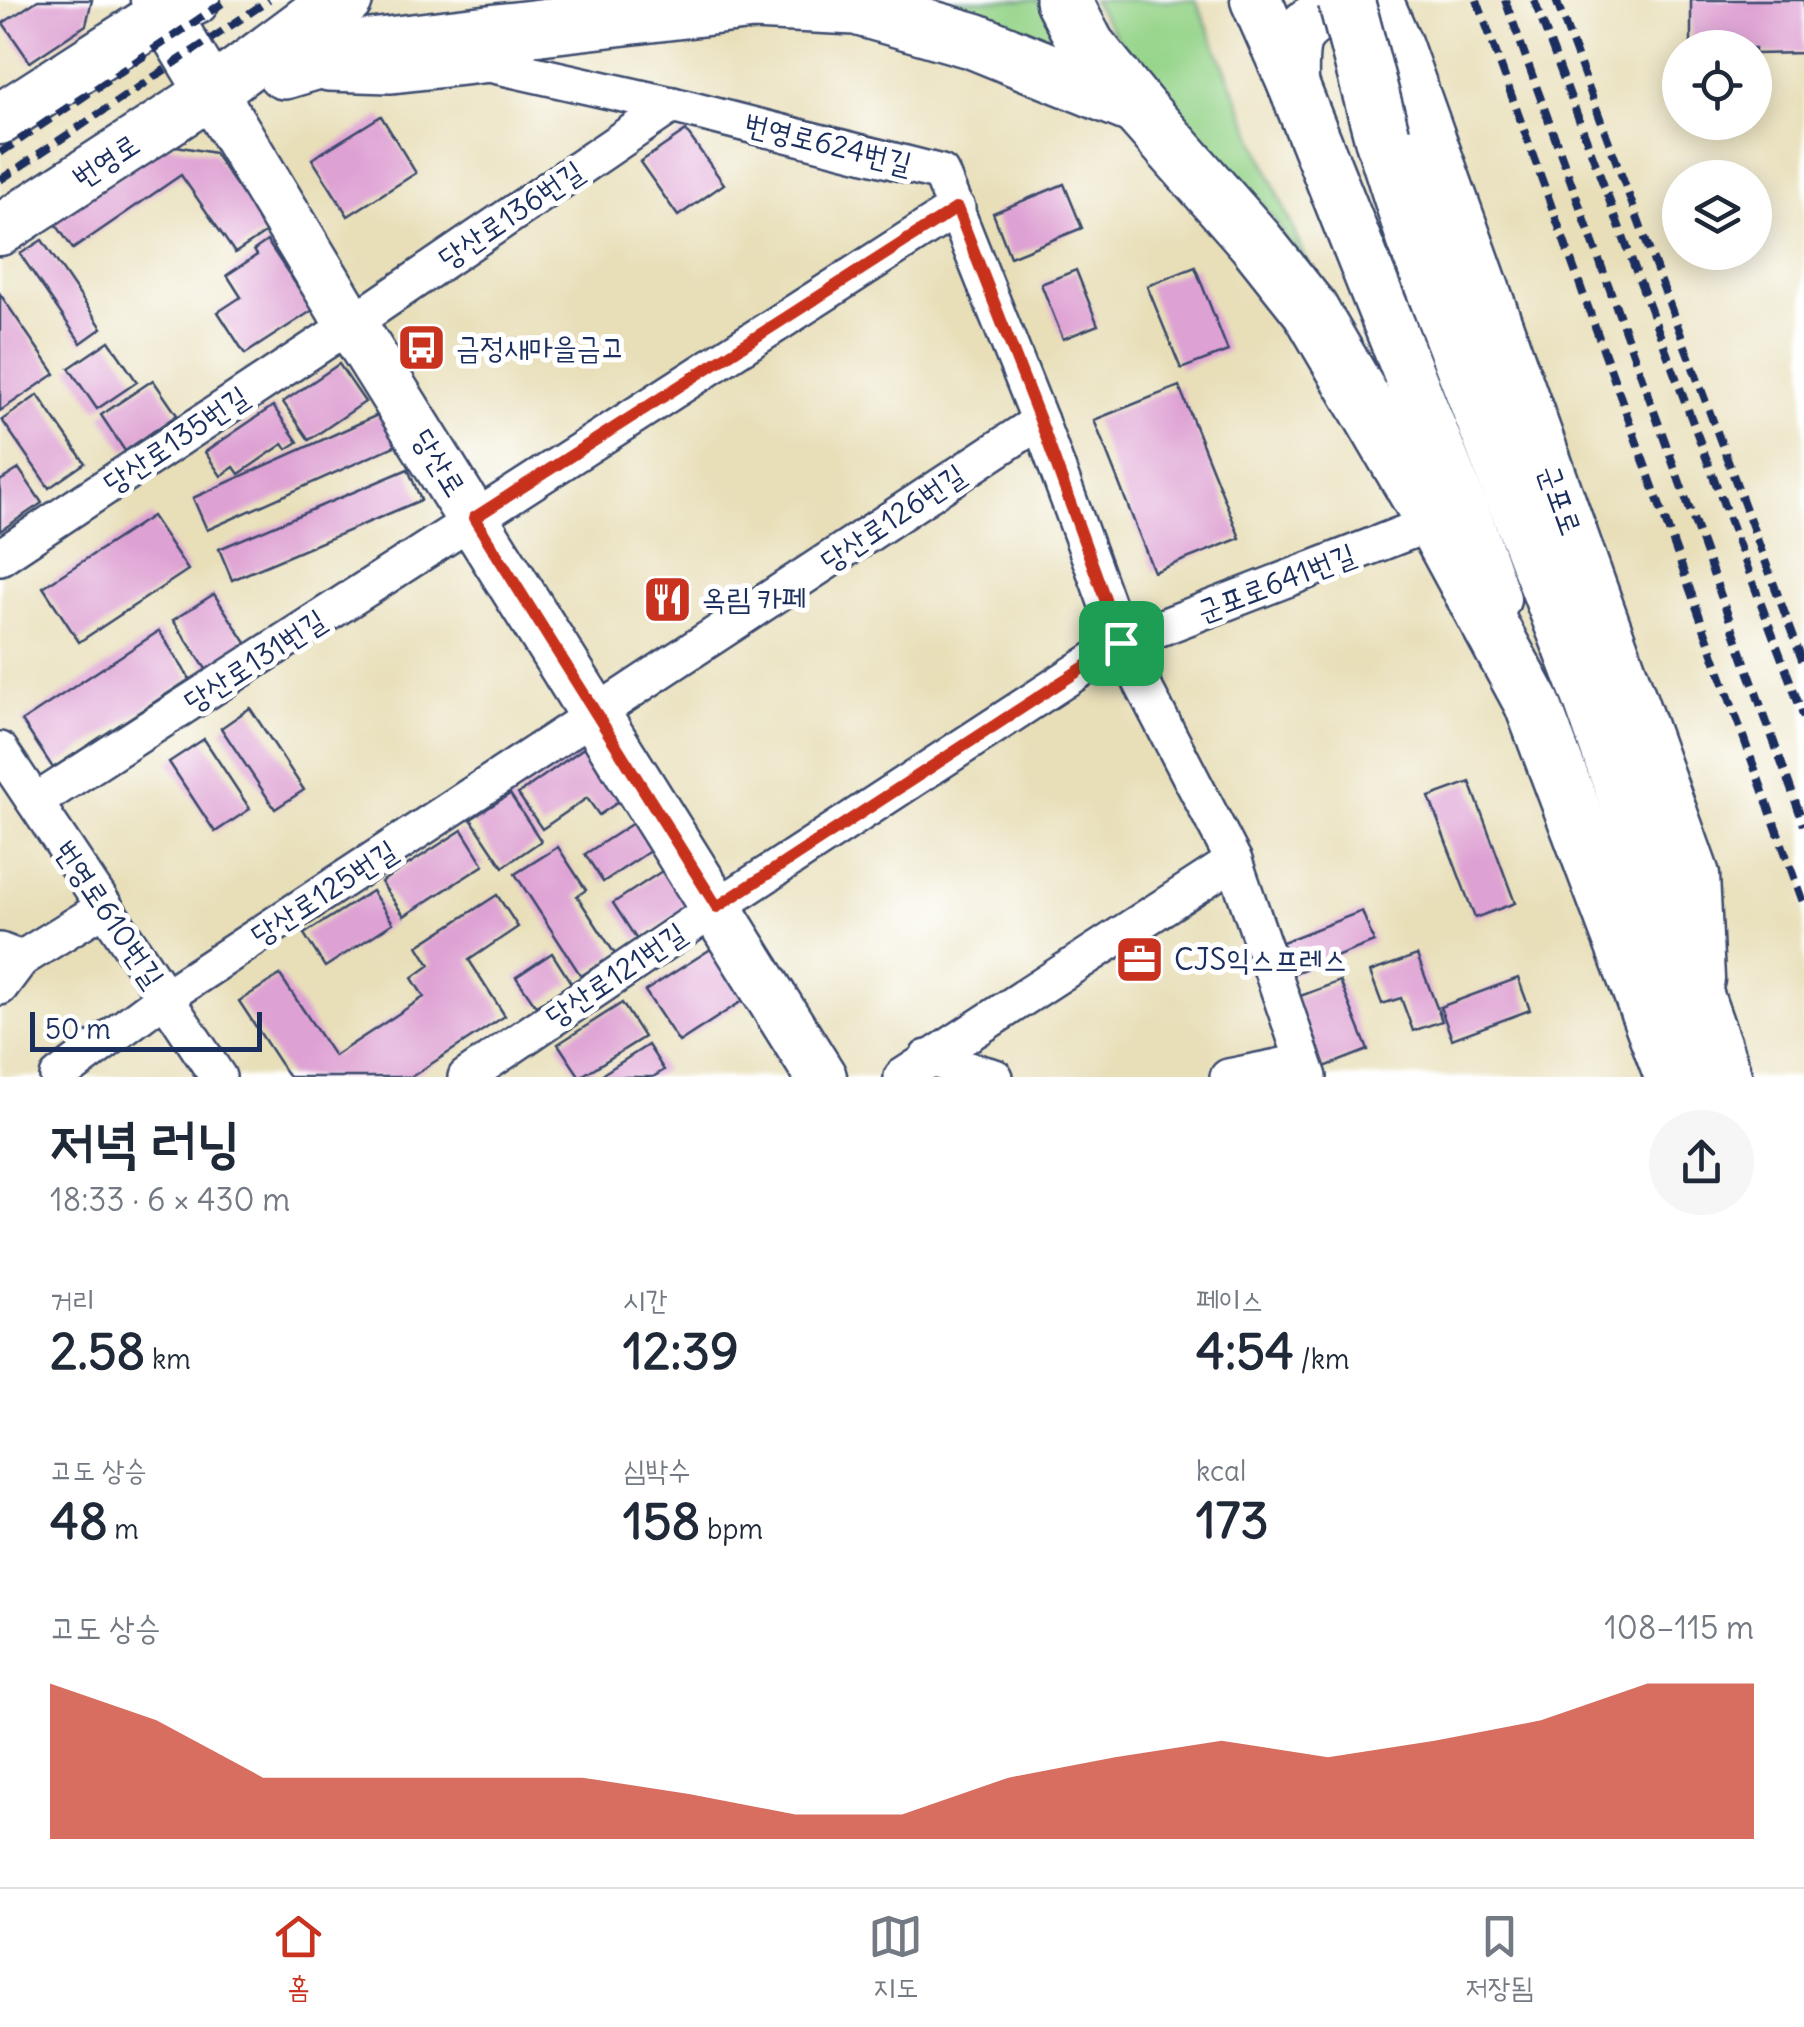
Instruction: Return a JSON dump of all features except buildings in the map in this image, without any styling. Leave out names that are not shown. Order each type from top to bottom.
[{"type":"main road","points":[[1063,0],[1088,46],[1310,310],[1434,522],[1532,703],[1673,1077]]},
{"type":"main road","name":"군포로","points":[[1346,0],[1382,136],[1415,239],[1591,698],[1724,1077]]},
{"type":"main road","points":[[284,71],[362,48],[753,2],[856,7],[974,41],[1137,107]]},
{"type":"street","points":[[212,92],[333,2],[347,0]]},
{"type":"street","points":[[1256,0],[1464,512],[1532,703]]},
{"type":"street","name":"군포로","points":[[1377,0],[1398,46],[1694,875],[1700,1010]]},
{"type":"street","points":[[0,119],[172,4]]},
{"type":"street","name":"당산로","points":[[172,4],[212,92],[351,324],[821,1077]]},
{"type":"street","points":[[1293,84],[1292,44],[1307,21],[1334,10],[1367,20],[1398,46]]},
{"type":"street","name":"번영로624번길","points":[[284,71],[390,75],[489,64],[942,173],[1040,420],[1121,643],[1234,862],[1306,1069]]},
{"type":"street","points":[[212,92],[284,71]]},
{"type":"street","name":"번영로","points":[[0,230],[212,92]]},
{"type":"street","name":"당산로136번길","points":[[351,324],[672,105]]},
{"type":"street","name":"당산로131번길","points":[[34,802],[957,208]]},
{"type":"street","name":"당산로135번길","points":[[0,557],[351,324]]},
{"type":"street","name":"당산로126번길","points":[[595,716],[1040,420]]},
{"type":"street","name":"군포로641번길","points":[[717,907],[1121,643],[1434,522]]},
{"type":"street","name":"당산로125번길","points":[[58,1077],[165,997],[595,716]]},
{"type":"street","name":"번영로610번길","points":[[0,750],[218,1077]]},
{"type":"street","points":[[915,1067],[1234,862]]},
{"type":"street","points":[[0,988],[10,954],[105,907]]},
{"type":"street","name":"당산로121번길","points":[[466,1077],[717,907]]},
{"type":"street","points":[[915,1067],[995,1077]]},
{"type":"street","points":[[1228,1077],[1306,1069]]},
{"type":"green space","points":[[895,0],[1038,0],[1077,69]]},
{"type":"green space","points":[[1092,0],[1196,0],[1313,277],[1273,218],[1225,161],[1164,108]]},
{"type":"railway","points":[[0,153],[227,0]]},
{"type":"railway","points":[[0,180],[269,0]]},
{"type":"railway","points":[[1477,0],[1804,905]]},
{"type":"railway","points":[[1505,0],[1804,825]]},
{"type":"railway","points":[[1534,0],[1804,718]]},
{"type":"railway","points":[[1556,0],[1804,665]]},
{"type":"place","name":"금정새마을금고","points":[[421,348]]},
{"type":"place","name":"옥림 카페","points":[[667,599]]},
{"type":"place","name":"CJS익스프레스","points":[[1139,960]]},
{"type":"route","points":[[957,208],[1121,643],[717,907],[474,518],[957,208]]}]
